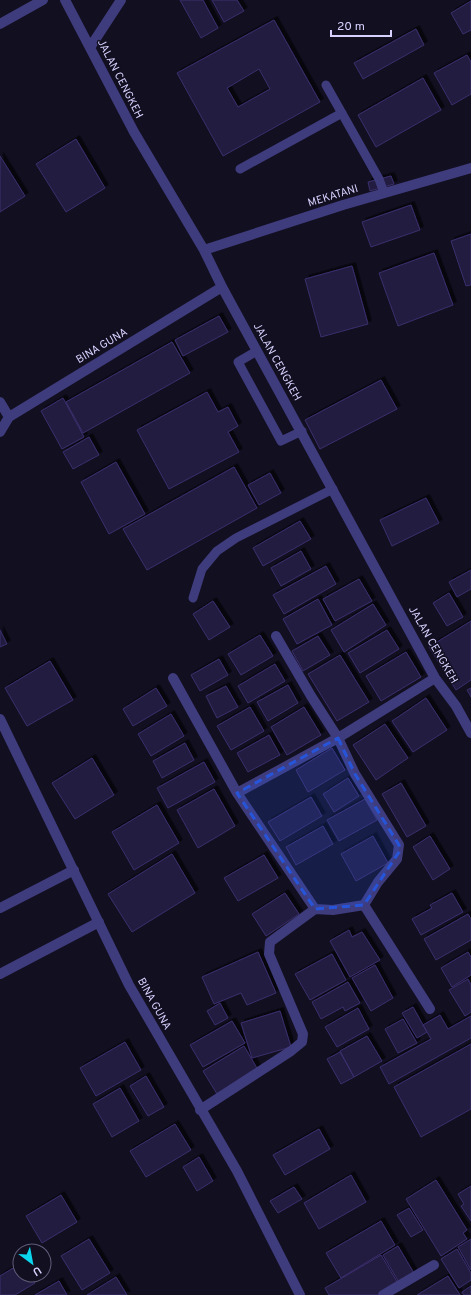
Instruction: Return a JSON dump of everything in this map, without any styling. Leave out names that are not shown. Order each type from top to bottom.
[{"type":"street","points":[[0,24],[43,0]]},
{"type":"street","name":"JALAN CENGKEH","points":[[65,0],[134,132],[204,250],[222,287],[302,431],[435,678],[456,706],[471,733]]},
{"type":"street","points":[[90,46],[121,0]]},
{"type":"street","name":"MEKATANI","points":[[204,250],[384,193],[471,168]]},
{"type":"street","name":"BINA GUNA","points":[[0,432],[9,417],[222,287]]},
{"type":"street","points":[[0,402],[9,417]]},
{"type":"street","points":[[200,1110],[291,1051],[302,1042],[303,1034],[268,954],[270,942],[315,909],[333,910],[364,905],[391,864],[396,859],[399,845],[355,774],[338,738],[311,696],[276,636]]},
{"type":"street","points":[[173,678],[237,793],[315,909]]},
{"type":"street","points":[[237,793],[338,738],[435,678]]},
{"type":"street","name":"BINA GUNA","points":[[0,719],[129,985],[200,1110],[237,1171],[300,1295]]},
{"type":"street","points":[[0,908],[74,870]]},
{"type":"street","points":[[364,905],[430,1009]]},
{"type":"street","points":[[0,974],[99,922]]},
{"type":"street","points":[[383,1295],[434,1265]]},
{"type":"lane","points":[[326,85],[379,179],[384,193]]},
{"type":"lane","points":[[240,169],[342,113]]},
{"type":"lane","points":[[257,351],[238,362],[281,441],[302,431]]},
{"type":"lane","points":[[193,598],[202,570],[217,551],[236,538],[333,489]]},
{"type":"highlighted area","points":[[338,738],[355,774],[399,845],[399,852],[364,905],[315,909],[237,793]]},
{"type":"building","points":[[180,0],[203,0],[218,28],[201,38]]},
{"type":"building","points":[[212,0],[237,0],[244,11],[224,22]]},
{"type":"building","points":[[471,1],[471,30],[463,34],[451,13]]},
{"type":"building","points":[[274,20],[320,102],[223,156],[177,73]],"holes":[[[259,69],[270,89],[238,107],[227,88]]]},
{"type":"building","points":[[416,29],[424,45],[363,79],[354,63]]},
{"type":"building","points":[[467,55],[471,62],[471,94],[452,105],[434,73]]},
{"type":"building","points":[[423,78],[441,110],[376,147],[358,115]]},
{"type":"building","points":[[76,139],[105,188],[66,212],[36,164]]},
{"type":"building","points":[[0,156],[25,196],[0,212]]},
{"type":"building","points":[[391,176],[394,184],[370,191],[368,182]]},
{"type":"building","points":[[411,205],[420,230],[371,247],[362,222]]},
{"type":"building","points":[[471,234],[471,285],[466,286],[451,241]]},
{"type":"building","points":[[434,253],[453,305],[398,326],[379,273]]},
{"type":"building","points":[[352,266],[368,324],[321,337],[305,279]]},
{"type":"building","points":[[219,316],[228,332],[183,356],[175,340]]},
{"type":"building","points":[[172,342],[190,373],[83,433],[66,402]]},
{"type":"building","points":[[381,380],[397,409],[320,449],[305,420]]},
{"type":"building","points":[[207,392],[218,412],[228,407],[238,426],[228,432],[239,452],[169,489],[137,430]]},
{"type":"building","points":[[63,398],[84,437],[62,449],[41,411]]},
{"type":"building","points":[[89,437],[99,455],[73,469],[63,452]]},
{"type":"building","points":[[116,462],[145,514],[109,534],[81,482]]},
{"type":"building","points":[[234,467],[257,508],[147,570],[123,529]]},
{"type":"building","points":[[270,473],[281,493],[259,505],[248,485]]},
{"type":"building","points":[[426,498],[439,523],[392,546],[380,520]]},
{"type":"building","points":[[300,521],[311,539],[263,566],[253,548]]},
{"type":"building","points":[[301,551],[311,569],[281,586],[271,568]]},
{"type":"building","points":[[326,566],[336,584],[284,614],[273,595]]},
{"type":"building","points":[[471,570],[471,589],[457,597],[449,582]]},
{"type":"building","points":[[359,579],[372,601],[335,621],[323,599]]},
{"type":"building","points":[[449,593],[463,617],[447,626],[433,603]]},
{"type":"building","points":[[318,599],[332,625],[297,644],[283,619]]},
{"type":"building","points":[[213,601],[230,627],[209,640],[193,614]]},
{"type":"building","points":[[373,604],[386,625],[344,652],[331,630]]},
{"type":"building","points":[[471,621],[471,680],[456,690],[429,647]]},
{"type":"building","points":[[0,630],[7,644],[0,647]]},
{"type":"building","points":[[387,630],[399,649],[360,673],[348,653]]},
{"type":"building","points":[[260,635],[273,656],[241,675],[228,654]]},
{"type":"building","points":[[318,636],[330,655],[303,671],[292,651]]},
{"type":"building","points":[[406,652],[421,677],[381,701],[366,676]]},
{"type":"building","points":[[340,655],[369,702],[337,721],[308,674]]},
{"type":"building","points":[[219,659],[228,675],[200,691],[191,675]]},
{"type":"building","points":[[50,661],[73,700],[27,726],[5,688]]},
{"type":"building","points":[[275,664],[285,681],[248,703],[238,686]]},
{"type":"building","points":[[288,685],[298,703],[268,721],[257,702]]},
{"type":"building","points":[[226,686],[238,707],[217,718],[206,696]]},
{"type":"building","points":[[156,688],[167,706],[133,726],[123,709]]},
{"type":"building","points":[[471,688],[471,697],[467,690]]},
{"type":"building","points":[[426,698],[447,730],[413,752],[392,721]]},
{"type":"building","points":[[250,707],[264,731],[231,750],[217,726]]},
{"type":"building","points":[[304,707],[321,735],[287,755],[271,727]]},
{"type":"building","points":[[171,714],[184,736],[151,756],[138,734]]},
{"type":"building","points":[[385,724],[408,758],[376,780],[353,745]]},
{"type":"building","points":[[269,735],[280,755],[248,772],[237,753]]},
{"type":"building","points":[[185,743],[194,760],[162,778],[153,761]]},
{"type":"building","points":[[332,748],[345,770],[308,792],[296,770]]},
{"type":"building","points":[[92,758],[114,795],[75,819],[52,783]]},
{"type":"building","points":[[204,762],[215,782],[168,808],[157,788]]},
{"type":"building","points":[[348,778],[359,796],[334,812],[323,794]]},
{"type":"building","points":[[401,783],[426,826],[407,837],[382,794]]},
{"type":"building","points":[[214,789],[235,826],[198,848],[177,810]]},
{"type":"building","points":[[311,797],[322,816],[280,841],[268,822]]},
{"type":"building","points":[[365,799],[377,820],[339,841],[327,820]]},
{"type":"building","points":[[157,805],[179,843],[134,870],[112,832]]},
{"type":"building","points":[[323,826],[333,844],[296,865],[286,847]]},
{"type":"building","points":[[373,836],[388,863],[356,881],[341,854]]},
{"type":"building","points":[[430,836],[450,869],[433,880],[413,847]]},
{"type":"building","points":[[172,854],[195,893],[132,932],[108,894]]},
{"type":"building","points":[[264,855],[278,878],[238,901],[224,878]]},
{"type":"building","points":[[285,893],[299,914],[266,936],[252,914]]},
{"type":"building","points":[[452,893],[463,912],[421,935],[412,919],[432,908],[430,905]]},
{"type":"building","points":[[468,914],[471,919],[471,940],[436,960],[424,939]]},
{"type":"building","points":[[349,930],[352,937],[362,932],[380,960],[350,977],[330,941]]},
{"type":"building","points":[[258,952],[276,993],[247,1005],[241,993],[214,1004],[202,977]]},
{"type":"building","points":[[468,952],[471,957],[471,975],[452,987],[441,968]]},
{"type":"building","points":[[332,954],[346,980],[310,1000],[295,974]]},
{"type":"building","points":[[375,965],[393,998],[371,1011],[352,978]]},
{"type":"building","points":[[468,979],[471,985],[471,1012],[465,1016],[449,990]]},
{"type":"building","points":[[348,982],[360,1003],[345,1011],[343,1007],[321,1019],[312,1002]]},
{"type":"building","points":[[220,1003],[228,1018],[215,1025],[207,1011]]},
{"type":"building","points":[[413,1007],[427,1032],[417,1038],[402,1013]]},
{"type":"building","points":[[358,1008],[369,1029],[337,1047],[325,1027]]},
{"type":"building","points":[[280,1011],[291,1047],[252,1058],[241,1023]]},
{"type":"building","points":[[440,1015],[448,1029],[471,1016],[471,1038],[389,1084],[380,1067],[431,1039],[423,1025]]},
{"type":"building","points":[[403,1019],[417,1043],[398,1053],[385,1029]]},
{"type":"building","points":[[232,1021],[245,1043],[203,1067],[190,1045]]},
{"type":"building","points":[[367,1036],[382,1061],[354,1077],[340,1051]]},
{"type":"building","points":[[125,1042],[141,1070],[96,1096],[80,1068]]},
{"type":"building","points":[[471,1044],[471,1109],[421,1137],[394,1087]]},
{"type":"building","points":[[244,1046],[258,1070],[217,1094],[203,1071]]},
{"type":"building","points":[[340,1052],[354,1077],[341,1084],[327,1059]]},
{"type":"building","points":[[146,1076],[164,1107],[148,1116],[130,1086]]},
{"type":"building","points":[[120,1088],[139,1121],[112,1137],[93,1104]]},
{"type":"building","points":[[175,1124],[191,1150],[146,1177],[130,1151]]},
{"type":"building","points":[[319,1129],[330,1149],[285,1175],[273,1155]]},
{"type":"building","points":[[199,1157],[213,1181],[197,1191],[183,1167]]},
{"type":"building","points":[[351,1175],[366,1202],[319,1229],[304,1203]]},
{"type":"building","points":[[436,1180],[467,1230],[463,1233],[467,1239],[441,1256],[406,1199]]},
{"type":"building","points":[[471,1186],[471,1221],[461,1206],[464,1204],[458,1194]]},
{"type":"building","points":[[294,1187],[302,1199],[278,1213],[270,1201]]},
{"type":"building","points":[[61,1195],[77,1222],[42,1243],[26,1216]]},
{"type":"building","points":[[409,1208],[423,1230],[411,1237],[397,1215]]},
{"type":"building","points":[[381,1221],[395,1245],[341,1278],[326,1253]]},
{"type":"building","points":[[89,1239],[110,1273],[82,1290],[61,1256]]},
{"type":"building","points":[[471,1239],[471,1270],[458,1247]]},
{"type":"building","points":[[398,1246],[415,1275],[400,1284],[383,1255]]},
{"type":"building","points":[[457,1249],[471,1273],[471,1280],[459,1288],[441,1259]]},
{"type":"building","points":[[381,1255],[399,1285],[382,1295],[329,1295],[325,1288]]},
{"type":"building","points":[[12,1269],[12,1283],[35,1283],[15,1295],[0,1295],[0,1276]]},
{"type":"building","points":[[448,1276],[460,1295],[417,1295]]},
{"type":"building","points":[[116,1277],[127,1295],[87,1295]]},
{"type":"building","points":[[59,1281],[67,1295],[35,1295]]},
{"type":"building","points":[[471,1286],[471,1295],[464,1295],[462,1292]]}]
